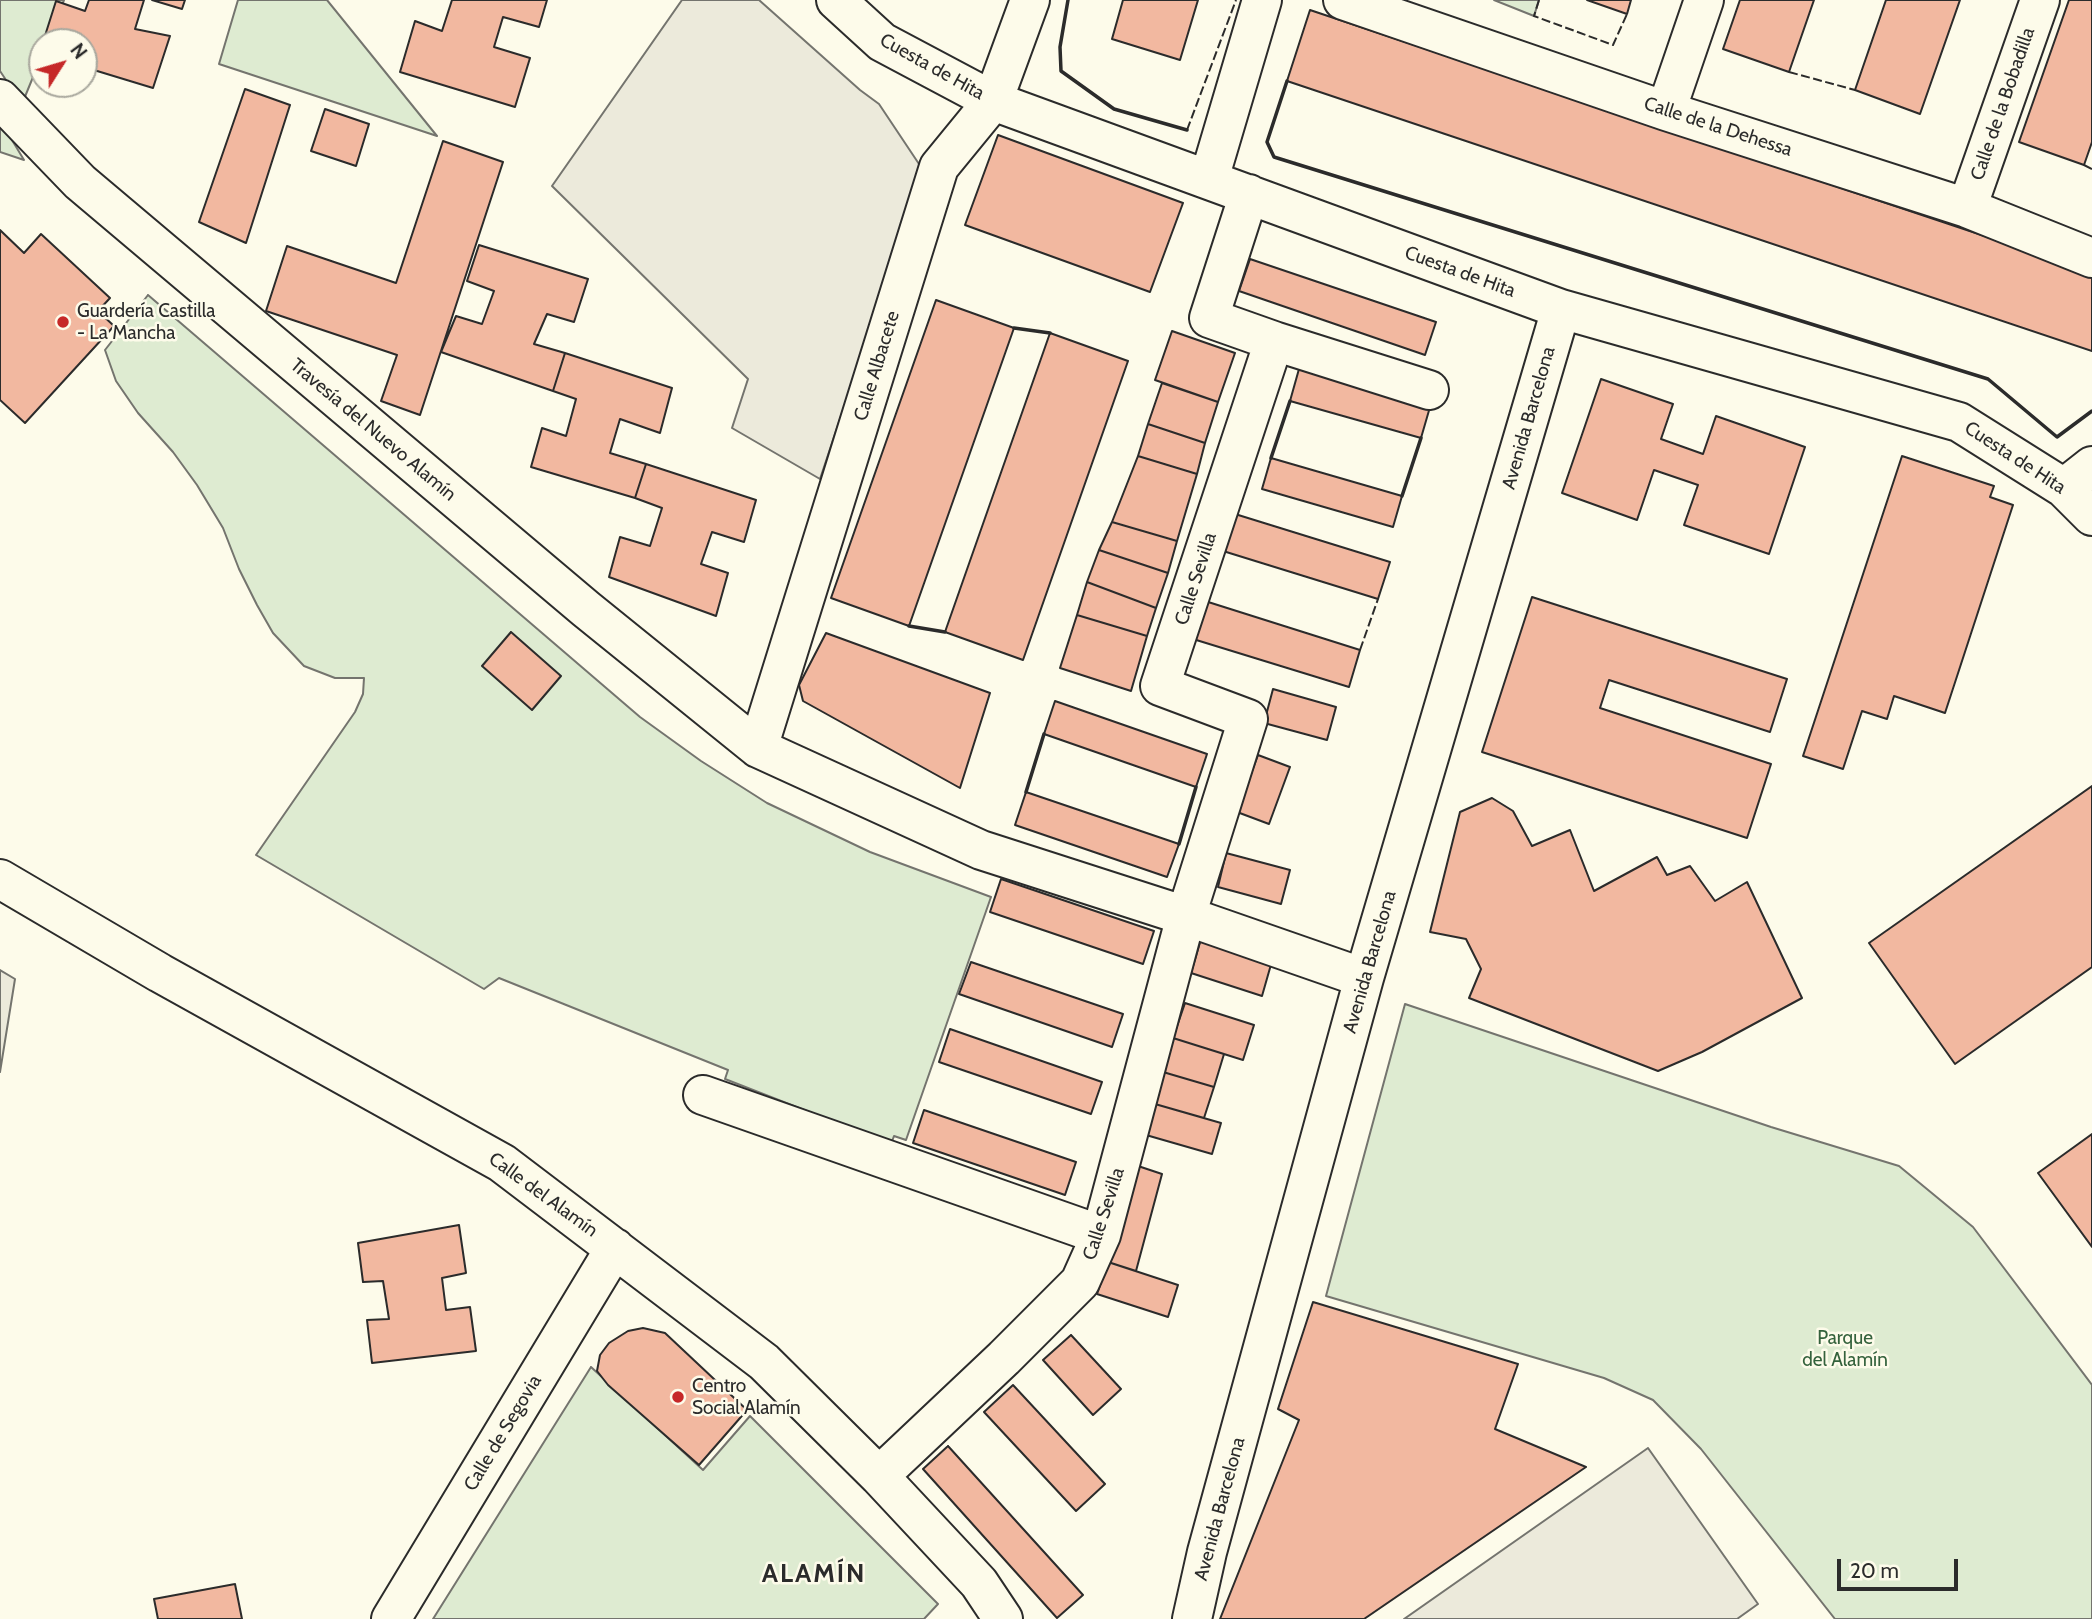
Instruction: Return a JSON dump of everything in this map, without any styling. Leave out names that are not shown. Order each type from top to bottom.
[{"type":"street","name":"Cuesta de Hita","points":[[836,0],[882,42],[993,101],[1561,309],[1959,422],[2078,477],[2092,516]]},
{"type":"street","name":"Calle Albacete","points":[[758,748],[939,167],[993,101],[1030,0]]},
{"type":"street","points":[[1209,179],[1262,0]]},
{"type":"street","name":"Calle de la Dehessa","points":[[1342,0],[1666,111],[1967,208],[2092,258]]},
{"type":"street","points":[[1666,111],[1704,0]]},
{"type":"street","name":"Calle de la Bobadilla","points":[[1967,208],[2040,0]]},
{"type":"street","name":"Travesía del Nuevo Alamín","points":[[0,99],[80,182],[586,609],[758,748]]},
{"type":"street","points":[[1249,194],[1209,318],[1429,390]]},
{"type":"street","name":"Avenida Barcelona","points":[[1192,1619],[1207,1552],[1364,978],[1561,309]]},
{"type":"street","name":"Calle Sevilla","points":[[878,1476],[1004,1358],[1080,1282],[1101,1235],[1186,916],[1248,719],[1160,686],[1274,341]]},
{"type":"street","points":[[758,748],[981,850],[1186,916],[1364,978]]},
{"type":"street","name":"Calle del Alamín","points":[[0,879],[160,972],[502,1163],[764,1362],[878,1476],[979,1583],[1003,1619]]},
{"type":"street","points":[[703,1095],[1101,1235]]},
{"type":"street","name":"Calle de Segovia","points":[[391,1619],[615,1248]]},
{"type":"green space","points":[[0,0],[64,0],[53,28],[28,28],[28,89],[22,104],[0,71]]},
{"type":"green space","points":[[238,0],[327,0],[437,136],[219,64]]},
{"type":"green space","points":[[1494,0],[1539,0],[1534,16]]},
{"type":"green space","points":[[0,120],[24,160],[0,152]]},
{"type":"green space","points":[[148,295],[640,717],[701,761],[767,803],[870,852],[991,897],[906,1140],[894,1136],[891,1144],[725,1079],[728,1070],[499,978],[484,989],[256,855],[355,712],[363,694],[364,678],[335,678],[304,666],[273,633],[239,569],[223,528],[197,485],[173,452],[138,413],[116,381],[105,350]]},
{"type":"green space","name":"Parque del Alamín","points":[[1405,1004],[1771,1127],[1899,1166],[1973,1227],[2092,1385],[2092,1619],[1835,1619],[1701,1449],[1653,1400],[1604,1378],[1326,1296]]},
{"type":"green space","points":[[591,1367],[703,1470],[750,1416],[938,1604],[924,1619],[433,1619]]},
{"type":"shaded area","points":[[682,0],[759,0],[879,104],[923,170],[820,479],[732,428],[748,379],[552,186]]},
{"type":"shaded area","points":[[0,970],[15,979],[0,1072]]},
{"type":"shaded area","points":[[1648,1448],[1758,1604],[1737,1619],[1404,1619]]},
{"type":"building","points":[[89,0],[144,0],[135,29],[170,36],[153,88],[98,71],[98,28],[47,28],[56,1],[85,11]]},
{"type":"building","points":[[152,0],[185,0],[182,9]]},
{"type":"building","points":[[452,0],[547,0],[539,27],[503,17],[494,47],[530,58],[515,107],[400,72],[415,21],[442,31]]},
{"type":"building","points":[[1123,0],[1198,0],[1180,60],[1112,39]]},
{"type":"building","points":[[1587,0],[1631,0],[1627,14]]},
{"type":"building","points":[[1740,0],[1814,0],[1789,72],[1723,49]]},
{"type":"building","points":[[1886,0],[1960,0],[1920,114],[1855,90]]},
{"type":"building","points":[[2069,0],[2092,0],[2092,142],[2084,165],[2019,142]]},
{"type":"building","points":[[1310,10],[2092,272],[2092,351],[1287,81]]},
{"type":"building","points":[[245,89],[290,105],[246,243],[199,222]]},
{"type":"building","points":[[325,109],[369,124],[356,166],[311,151]]},
{"type":"building","points":[[998,135],[1183,203],[1150,292],[965,225]]},
{"type":"building","points":[[443,141],[503,162],[420,415],[381,401],[397,355],[266,311],[287,246],[396,283]]},
{"type":"building","name":"Guardería Castilla - La Mancha","points":[[0,230],[24,253],[41,234],[110,298],[98,311],[114,326],[25,423],[0,400]]},
{"type":"building","points":[[479,245],[588,279],[574,322],[547,314],[534,344],[565,353],[553,391],[441,352],[456,316],[482,324],[494,291],[467,281]]},
{"type":"building","points":[[1250,259],[1436,322],[1425,355],[1239,291]]},
{"type":"building","points":[[936,300],[1014,328],[909,626],[831,598]]},
{"type":"building","points":[[1172,331],[1235,353],[1218,402],[1155,380]]},
{"type":"building","points":[[1050,333],[1128,361],[1023,660],[945,632]]},
{"type":"building","points":[[565,353],[672,388],[660,433],[620,419],[610,453],[646,464],[635,498],[531,467],[542,428],[566,436],[576,399],[553,391]]},
{"type":"building","points":[[1299,369],[1430,407],[1421,438],[1290,401]]},
{"type":"building","points":[[1601,379],[1673,404],[1661,439],[1703,454],[1716,416],[1805,447],[1769,554],[1684,525],[1698,485],[1654,470],[1637,520],[1562,493]]},
{"type":"building","points":[[1162,383],[1218,402],[1205,443],[1148,424]]},
{"type":"building","points":[[1148,424],[1205,443],[1197,474],[1138,456]]},
{"type":"building","points":[[1138,456],[1197,474],[1177,541],[1112,522]]},
{"type":"building","points":[[1902,456],[1994,486],[1990,497],[2013,505],[1945,713],[1894,696],[1887,719],[1862,711],[1843,769],[1803,756]]},
{"type":"building","points":[[1271,458],[1402,496],[1393,527],[1262,489]]},
{"type":"building","points":[[646,464],[756,500],[744,542],[712,532],[701,564],[728,573],[716,616],[609,577],[620,537],[650,546],[662,508],[635,498]]},
{"type":"building","points":[[1235,514],[1390,562],[1378,599],[1223,551]]},
{"type":"building","points":[[1112,522],[1177,541],[1168,573],[1099,550]]},
{"type":"building","points":[[1099,550],[1168,573],[1156,608],[1087,582]]},
{"type":"building","points":[[1087,582],[1156,608],[1147,636],[1077,615]]},
{"type":"building","points":[[1532,597],[1787,679],[1770,732],[1609,680],[1600,708],[1771,764],[1747,838],[1482,752]]},
{"type":"building","points":[[1205,601],[1360,650],[1349,687],[1193,639]]},
{"type":"building","points":[[1077,615],[1147,636],[1131,691],[1060,668]]},
{"type":"building","points":[[511,632],[561,676],[532,710],[482,666]]},
{"type":"building","points":[[826,633],[990,693],[960,788],[803,701],[799,685]]},
{"type":"building","points":[[1273,689],[1336,707],[1327,740],[1264,723]]},
{"type":"building","points":[[1055,701],[1207,754],[1196,787],[1044,734]]},
{"type":"building","points":[[1258,755],[1290,767],[1269,824],[1237,812]]},
{"type":"building","points":[[2092,786],[2092,967],[1955,1064],[1869,943]]},
{"type":"building","points":[[1026,792],[1179,844],[1167,877],[1015,825]]},
{"type":"building","points":[[1492,798],[1513,811],[1532,846],[1570,830],[1594,891],[1657,857],[1667,875],[1690,866],[1715,901],[1747,882],[1802,998],[1702,1052],[1658,1071],[1469,998],[1481,969],[1466,939],[1430,932],[1460,812]]},
{"type":"building","points":[[1226,853],[1290,870],[1281,904],[1218,887]]},
{"type":"building","points":[[1001,879],[1154,931],[1143,964],[990,912]]},
{"type":"building","points":[[1201,939],[1272,961],[1262,996],[1191,973]]},
{"type":"building","points":[[971,962],[1123,1014],[1112,1047],[959,994]]},
{"type":"building","points":[[1185,1003],[1254,1025],[1243,1060],[1173,1038]]},
{"type":"building","points":[[950,1029],[1102,1082],[1091,1114],[939,1062]]},
{"type":"building","points":[[1173,1038],[1224,1054],[1214,1087],[1163,1072]]},
{"type":"building","points":[[1163,1072],[1214,1087],[1204,1118],[1155,1104]]},
{"type":"building","points":[[1155,1104],[1221,1123],[1212,1154],[1146,1135]]},
{"type":"building","points":[[924,1110],[1076,1162],[1065,1195],[913,1143]]},
{"type":"building","points":[[2092,1134],[2092,1247],[2038,1173]]},
{"type":"building","points":[[1135,1165],[1162,1174],[1136,1271],[1108,1262]]},
{"type":"building","points":[[459,1225],[466,1273],[442,1278],[446,1310],[470,1307],[476,1351],[372,1363],[367,1320],[389,1319],[383,1281],[363,1282],[358,1243]]},
{"type":"building","points":[[1108,1262],[1178,1285],[1168,1317],[1097,1294]]},
{"type":"building","points":[[1313,1302],[1518,1364],[1495,1429],[1586,1467],[1364,1619],[1220,1619],[1299,1420],[1278,1409]]},
{"type":"building","name":"Centro Social Alamín","points":[[643,1328],[665,1333],[747,1410],[699,1465],[608,1385],[597,1371],[600,1355],[609,1343],[628,1331]]},
{"type":"building","points":[[1071,1335],[1121,1389],[1093,1415],[1043,1360]]},
{"type":"building","points":[[1013,1385],[1105,1484],[1076,1511],[984,1412]]},
{"type":"building","points":[[948,1446],[1083,1595],[1057,1618],[923,1469]]},
{"type":"building","points":[[235,1584],[242,1619],[158,1619],[154,1599]]},
{"type":"fence","points":[[1187,130],[1236,0]]},
{"type":"fence","points":[[1539,0],[1534,16],[1613,45],[1627,14]]},
{"type":"fence","points":[[1789,72],[1855,90]]},
{"type":"fence","points":[[2084,165],[2092,169]]},
{"type":"fence","points":[[1360,650],[1378,599]]},
{"type":"wall","points":[[1068,0],[1060,47],[1061,71],[1114,109],[1187,130]]},
{"type":"wall","points":[[1287,81],[1267,142],[1274,157],[1988,379],[2057,437],[2092,411]]},
{"type":"wall","points":[[1014,328],[1050,333]]},
{"type":"wall","points":[[1271,458],[1290,401]]},
{"type":"wall","points":[[1402,496],[1421,438]]},
{"type":"wall","points":[[909,626],[945,632]]},
{"type":"wall","points":[[1026,792],[1044,734]]},
{"type":"wall","points":[[1179,844],[1196,787]]},
{"type":"place","name":"Guardería Castilla - La Mancha","points":[[63,322]]},
{"type":"place","name":"Centro Social Alamín","points":[[678,1397]]},
{"type":"district","name":"ALAMÍN","points":[[814,1574]]}]
